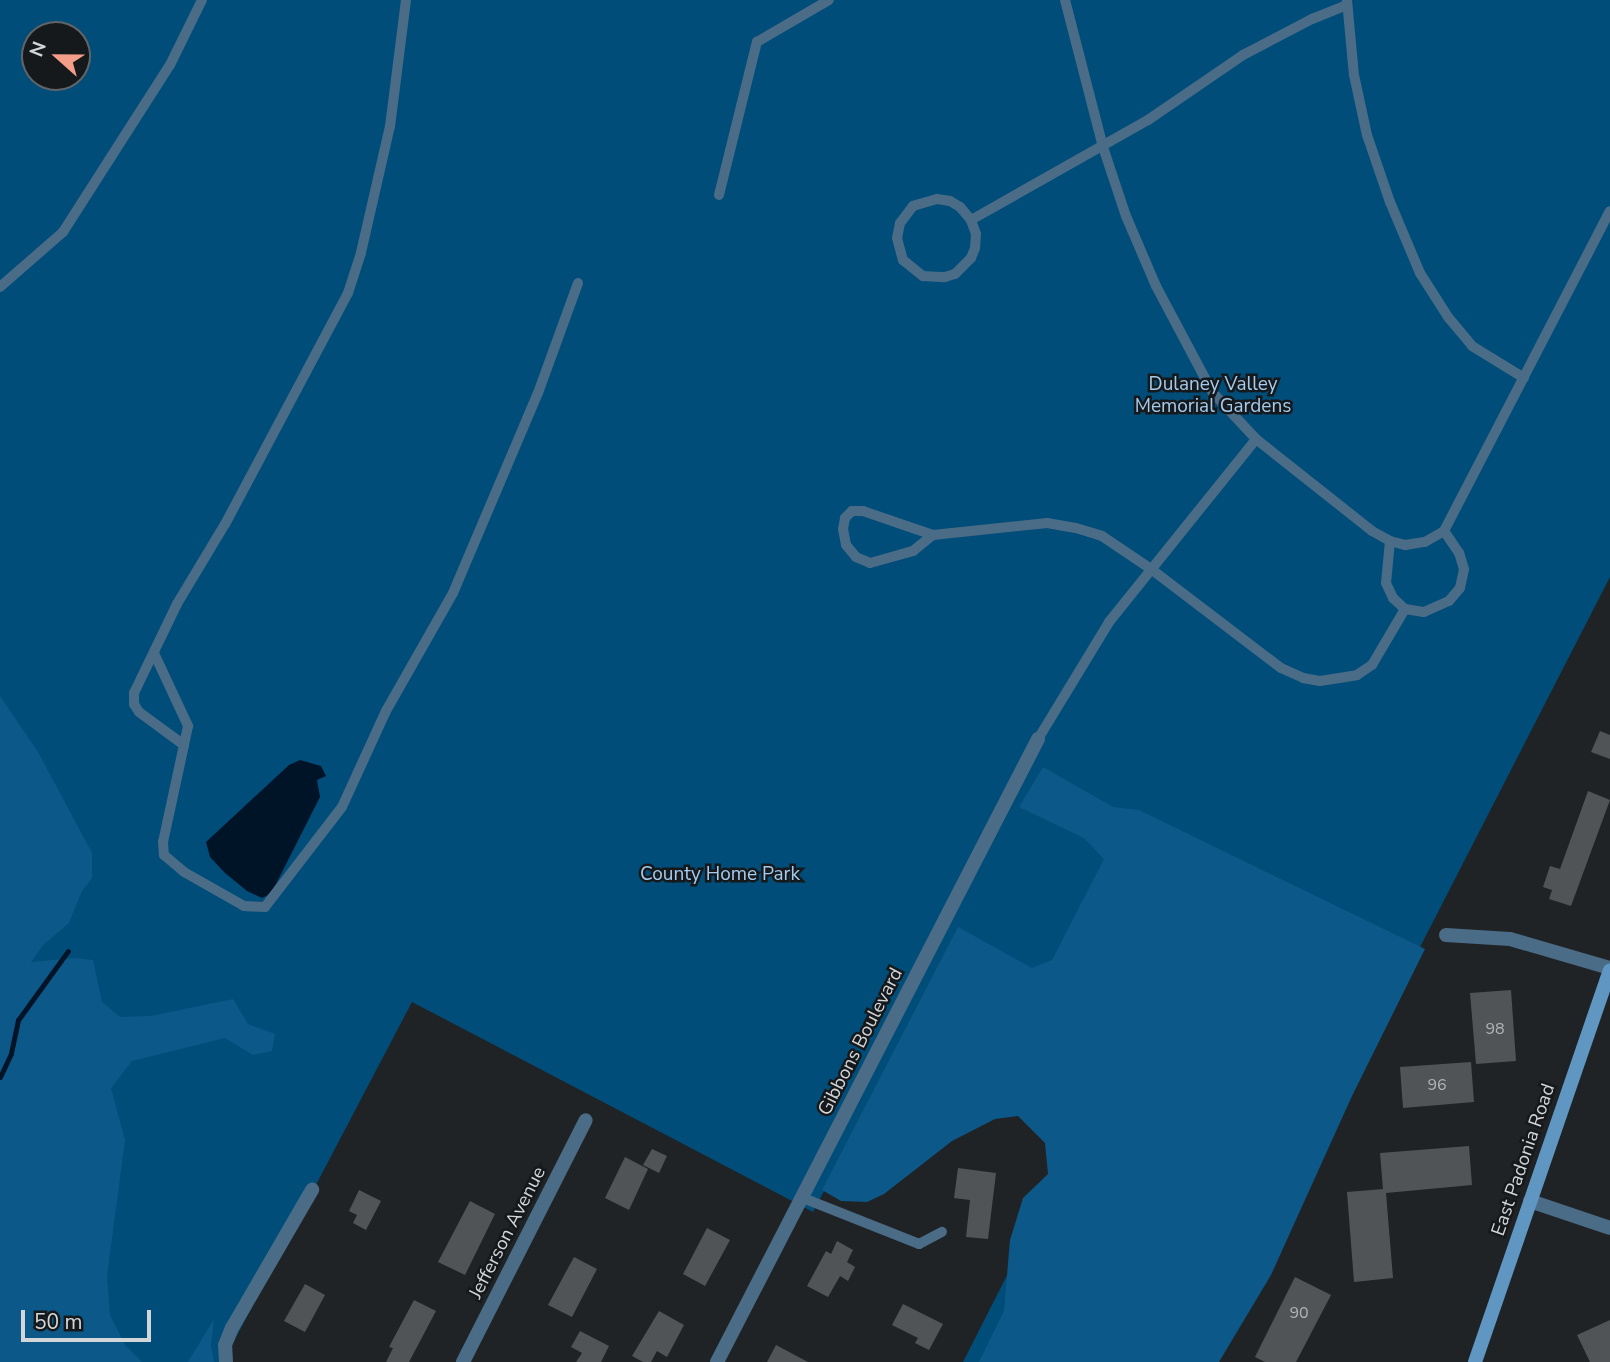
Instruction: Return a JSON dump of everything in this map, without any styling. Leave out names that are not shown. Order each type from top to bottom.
[{"type":"street","name":"Gibbons Boulevard","points":[[717,1362],[1038,739]]},
{"type":"street","points":[[1446,935],[1510,939],[1610,970]]},
{"type":"street","name":"East Padonia Road","points":[[1475,1362],[1610,970]]},
{"type":"street","name":"Jefferson Avenue","points":[[463,1362],[586,1120]]},
{"type":"street","points":[[226,1362],[225,1345],[232,1328],[312,1190]]},
{"type":"street","points":[[1530,1201],[1610,1228]]},
{"type":"lane","points":[[0,287],[63,232],[170,65],[202,0]]},
{"type":"lane","points":[[184,745],[139,712],[134,704],[134,694],[177,604],[225,524],[348,293],[361,253],[390,126],[406,0]]},
{"type":"lane","points":[[719,195],[757,42],[829,0]]},
{"type":"lane","points":[[1065,0],[1103,147],[1126,216],[1191,354],[1213,393],[1256,439],[1390,541],[1405,545],[1425,542],[1444,531],[1610,211]]},
{"type":"lane","points":[[971,220],[1148,120],[1243,55],[1347,3],[1354,75],[1367,135],[1390,202],[1420,273],[1448,317],[1472,346],[1524,378]]},
{"type":"lane","points":[[937,199],[950,201],[960,207],[971,220],[976,234],[975,248],[971,258],[955,274],[945,278],[923,276],[903,260],[897,239],[900,223],[914,206],[937,199]]},
{"type":"lane","points":[[154,653],[188,726],[163,842],[164,855],[184,872],[244,906],[265,907],[342,807],[386,711],[440,620],[538,393],[579,283]]},
{"type":"lane","points":[[1038,739],[1108,622],[1256,439]]},
{"type":"lane","points":[[933,535],[913,551],[870,564],[856,557],[846,545],[843,529],[845,518],[852,511],[863,511],[933,535],[1047,523],[1102,536],[1151,569],[1281,668],[1303,678],[1338,680],[1357,675],[1372,666],[1405,608]]},
{"type":"lane","points":[[1390,541],[1386,583],[1393,598],[1405,608],[1424,612],[1437,608],[1460,588],[1464,569],[1459,553],[1444,531]]},
{"type":"lane","points":[[803,1198],[919,1244],[942,1233]]},
{"type":"green space","points":[[0,0],[1610,0],[1610,577],[1418,951],[1025,1362],[963,1362],[1090,1112],[885,1075],[813,1212],[412,1002],[223,1362],[0,1362]]},
{"type":"shaded area","points":[[0,696],[38,752],[92,853],[92,878],[82,891],[69,923],[43,945],[31,962],[75,958],[93,960],[102,1002],[120,1017],[151,1016],[233,999],[248,1024],[275,1034],[272,1051],[253,1055],[225,1038],[132,1061],[111,1088],[125,1140],[107,1276],[110,1315],[125,1345],[142,1362],[0,1362]]},
{"type":"shaded area","points":[[300,760],[321,766],[326,776],[317,780],[320,797],[276,884],[270,894],[262,898],[247,891],[225,873],[210,857],[206,842],[289,765]]},
{"type":"shaded area","points":[[1043,767],[1113,807],[1139,810],[1425,949],[1352,1096],[1271,1275],[1219,1362],[979,1362],[1004,1311],[1010,1240],[1023,1198],[1048,1174],[1045,1143],[1018,1116],[995,1119],[952,1141],[884,1194],[867,1202],[841,1201],[822,1190],[958,927],[1032,968],[1052,960],[1104,859],[1084,838],[1019,807]]},
{"type":"shaded area","points":[[214,1319],[211,1345],[214,1362],[188,1362]]},
{"type":"building","points":[[1600,731],[1610,735],[1610,759],[1591,752]]},
{"type":"building","points":[[1588,791],[1610,800],[1571,906],[1549,899],[1552,890],[1543,887],[1550,866],[1560,869]]},
{"type":"building","points":[[1511,990],[1516,1061],[1476,1064],[1470,993]]},
{"type":"building","points":[[1471,1062],[1474,1102],[1403,1108],[1400,1067]]},
{"type":"building","points":[[1469,1146],[1472,1185],[1386,1193],[1393,1278],[1354,1282],[1347,1192],[1383,1189],[1380,1153]]},
{"type":"building","points":[[652,1149],[667,1156],[659,1173],[643,1165]]},
{"type":"building","points":[[625,1157],[648,1169],[629,1210],[605,1198]]},
{"type":"building","points":[[958,1168],[996,1173],[988,1239],[966,1237],[970,1200],[954,1198]]},
{"type":"building","points":[[359,1190],[381,1201],[366,1230],[353,1223],[357,1215],[349,1211]]},
{"type":"building","points":[[470,1201],[495,1214],[465,1275],[438,1262]]},
{"type":"building","points":[[707,1228],[730,1240],[705,1286],[683,1274]]},
{"type":"building","points":[[837,1241],[853,1250],[847,1262],[855,1267],[848,1281],[840,1276],[828,1297],[807,1286],[826,1251],[831,1254]]},
{"type":"building","points":[[574,1257],[597,1269],[572,1317],[548,1305]]},
{"type":"building","points":[[1295,1277],[1331,1295],[1296,1362],[1265,1362],[1255,1357]]},
{"type":"building","points":[[305,1284],[325,1295],[305,1332],[284,1321]]},
{"type":"building","points":[[414,1300],[436,1311],[409,1362],[386,1362],[393,1348],[389,1347]]},
{"type":"building","points":[[903,1304],[943,1324],[929,1350],[915,1343],[918,1338],[892,1325]]},
{"type":"building","points":[[659,1311],[684,1325],[667,1357],[657,1351],[651,1362],[643,1362],[632,1356]]},
{"type":"building","points":[[1610,1320],[1610,1362],[1590,1362],[1577,1335]]},
{"type":"building","points":[[580,1331],[609,1346],[601,1362],[576,1362],[582,1353],[571,1347]]},
{"type":"building","points":[[776,1345],[808,1362],[767,1362]]},
{"type":"waterway","points":[[0,1077],[11,1053],[18,1020],[68,951]]},
{"type":"park label","name":"Dulaney Valley Memorial Gardens","points":[[1213,396]]},
{"type":"park label","name":"County Home Park","points":[[720,875]]}]
